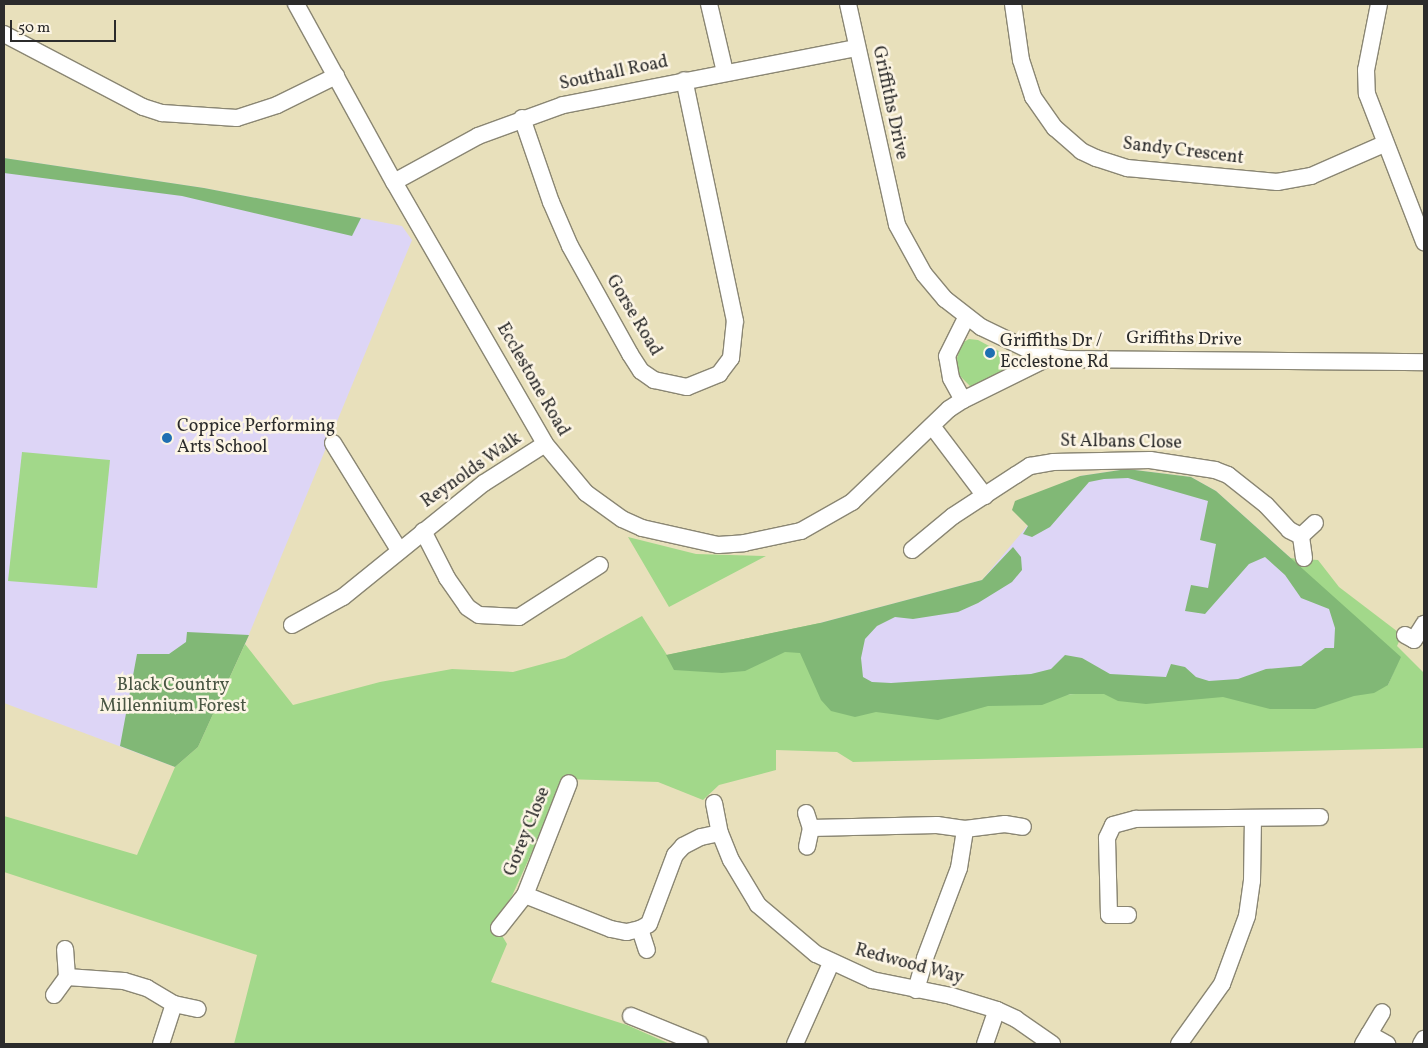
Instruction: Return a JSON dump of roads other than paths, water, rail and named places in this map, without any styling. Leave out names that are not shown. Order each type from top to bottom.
[{"type":"street","name":"Ecclestone Road","points":[[296,4],[394,182],[545,444],[586,492],[622,519],[662,534],[718,544],[773,538],[822,521],[873,484],[932,426],[963,400],[1050,357]]},
{"type":"street","points":[[709,4],[725,72]]},
{"type":"street","name":"Griffiths Drive","points":[[848,4],[897,225],[924,274],[966,318],[998,337],[1050,357],[1424,362]]},
{"type":"street","name":"Sandy Crescent","points":[[1013,4],[1021,60],[1033,97],[1055,128],[1081,151],[1096,158],[1127,168],[1282,182],[1311,176],[1384,144]]},
{"type":"street","points":[[1379,4],[1365,82],[1384,144],[1420,218],[1424,242]]},
{"type":"street","points":[[4,34],[144,107],[162,113],[237,118],[277,105],[336,76]]},
{"type":"street","name":"Southall Road","points":[[394,182],[478,136],[563,104],[857,48]]},
{"type":"street","name":"Gorse Road","points":[[522,118],[550,202],[570,246],[630,354],[641,371],[654,380],[686,387],[719,374],[731,358],[735,320],[684,80]]},
{"type":"street","points":[[963,400],[951,378],[946,356],[966,318]]},
{"type":"street","points":[[932,426],[985,496]]},
{"type":"street","points":[[333,444],[398,550]]},
{"type":"street","name":"Reynolds Walk","points":[[292,625],[343,597],[398,550],[484,482],[545,444]]},
{"type":"street","name":"St Albans Close","points":[[912,550],[953,516],[1030,466],[1040,463],[1150,460],[1196,465],[1228,475],[1266,505],[1289,530],[1301,536]]},
{"type":"street","points":[[1304,558],[1301,536],[1315,523]]},
{"type":"street","name":"Reynolds Walk","points":[[423,531],[447,578],[467,606],[479,616],[519,617],[600,565]]},
{"type":"street","points":[[1404,635],[1414,640],[1424,624]]},
{"type":"street","name":"Gorey Close","points":[[500,928],[525,895],[569,783]]},
{"type":"street","name":"Redwood Way","points":[[714,803],[720,833],[731,860],[758,905],[782,928],[831,963],[872,980],[996,1010],[1016,1019],[1052,1044]]},
{"type":"street","points":[[1128,915],[1109,915],[1107,838],[1113,825],[1136,818],[1320,817]]},
{"type":"street","points":[[1179,1044],[1222,984],[1244,925],[1252,881],[1253,818]]},
{"type":"street","points":[[807,847],[808,820],[937,825],[965,830],[1005,824],[1023,827]]},
{"type":"street","points":[[916,990],[925,958],[959,868],[965,830]]},
{"type":"street","points":[[647,950],[640,929],[649,924],[675,855],[684,846],[701,837],[720,833]]},
{"type":"street","name":"Gorey Close","points":[[525,895],[611,929],[627,932],[640,929]]},
{"type":"street","points":[[54,996],[67,977],[64,949]]},
{"type":"street","points":[[795,1044],[831,963]]},
{"type":"street","points":[[67,977],[124,981],[147,988],[174,1004],[196,1009]]},
{"type":"street","points":[[161,1044],[174,1004]]},
{"type":"street","points":[[986,1044],[996,1010]]},
{"type":"street","points":[[1382,1012],[1366,1039],[1387,1044]]},
{"type":"street","points":[[631,1016],[700,1044]]},
{"type":"street","points":[[1420,1044],[1424,1038]]},
{"type":"place","name":"Griffiths Dr / Ecclestone Rd","points":[[990,353]]},
{"type":"place","name":"Coppice Performing Arts School","points":[[167,438]]},
{"type":"park label","name":"Black Country Millennium Forest","points":[[173,698]]}]
